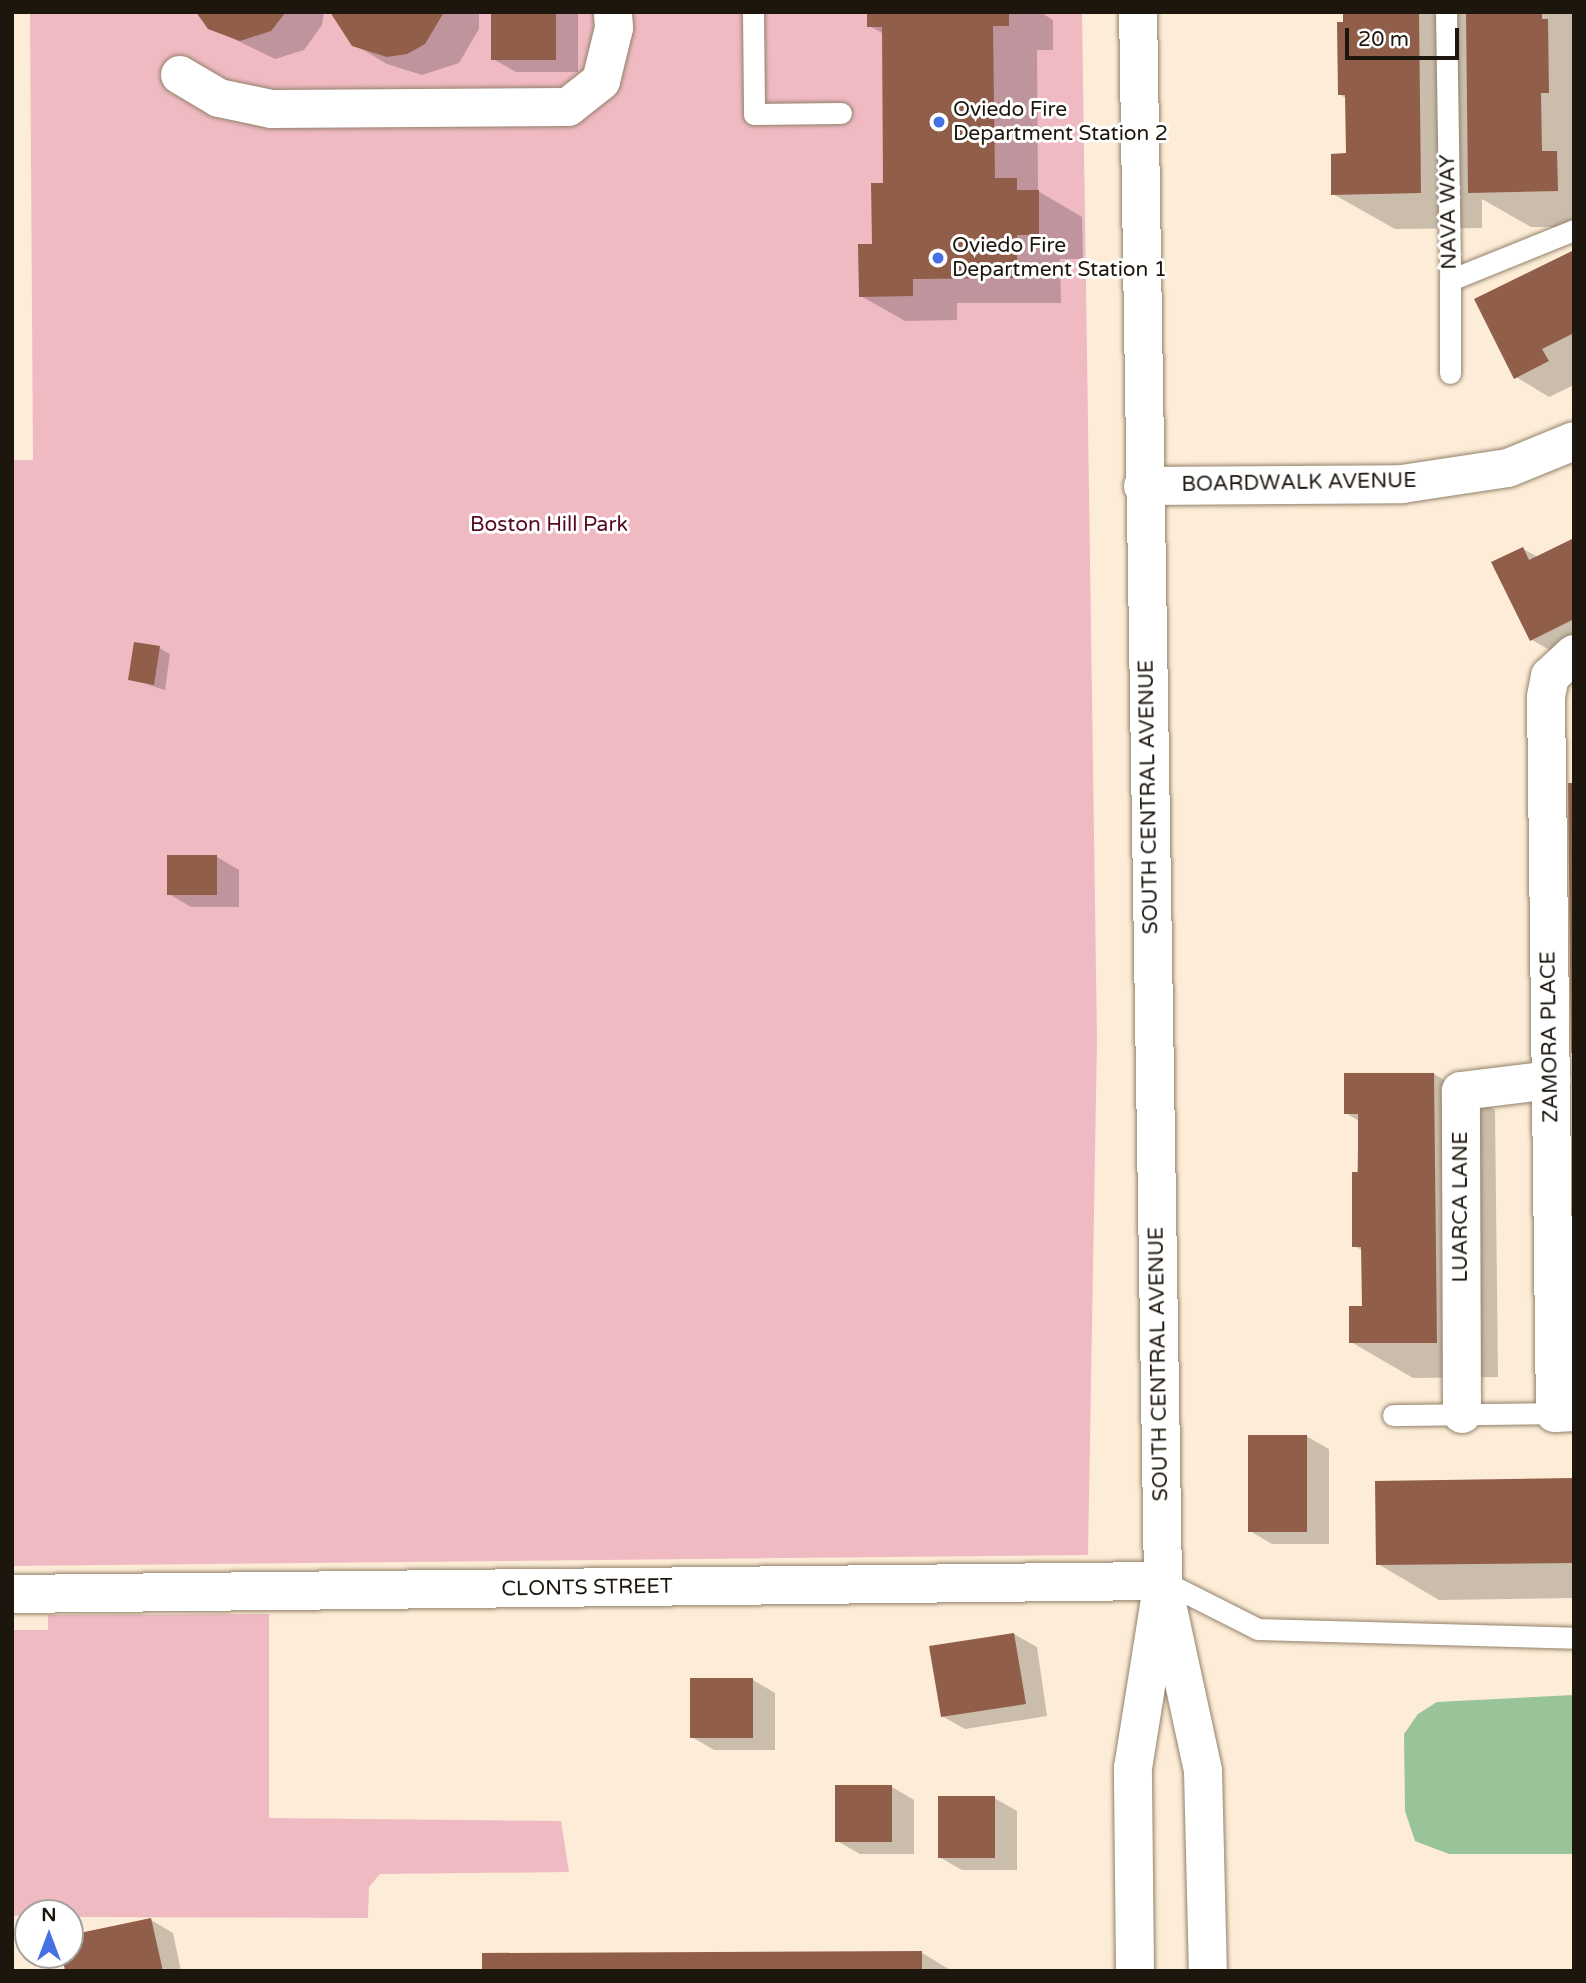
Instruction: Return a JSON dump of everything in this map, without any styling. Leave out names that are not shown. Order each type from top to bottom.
[{"type":"street","points":[[180,75],[219,98],[271,109],[568,107],[600,80],[614,28],[613,12]]},
{"type":"street","name":"SOUTH CENTRAL AVENUE","points":[[1135,1971],[1133,1768],[1163,1581],[1143,486],[1138,12]]},
{"type":"street","name":"BOARDWALK AVENUE","points":[[1143,486],[1402,484],[1508,468],[1574,441]]},
{"type":"street","name":"ZAMORA PLACE","points":[[1564,1412],[1551,1080],[1546,697],[1550,676],[1574,654]]},
{"type":"street","name":"LUARCA LANE","points":[[1462,1414],[1461,1091],[1551,1080]]},
{"type":"street","name":"SOUTH CENTRAL AVENUE","points":[[1163,1581],[1203,1771],[1208,1971]]},
{"type":"street","name":"CLONTS STREET","points":[[12,1594],[1163,1581]]},
{"type":"lane","points":[[753,12],[754,114],[841,114]]},
{"type":"lane","name":"NAVA WAY","points":[[1446,12],[1450,280],[1574,230]]},
{"type":"lane","points":[[1450,280],[1450,373]]},
{"type":"lane","points":[[1393,1415],[1564,1412]]},
{"type":"lane","points":[[1163,1581],[1258,1629],[1574,1638]]},
{"type":"green space","name":"Boston Hill Park","points":[[30,12],[1082,12],[1097,1040],[1088,1555],[12,1566],[12,460],[33,460]]},
{"type":"green space","points":[[269,1614],[269,1818],[561,1821],[569,1872],[380,1874],[369,1887],[368,1918],[84,1917],[84,1899],[14,1899],[12,1916],[12,1630],[48,1630],[48,1615]]},
{"type":"shaded area","points":[[1574,1695],[1574,1854],[1449,1854],[1415,1841],[1405,1811],[1404,1734],[1418,1714],[1437,1702]]},
{"type":"building","points":[[196,12],[286,12],[271,31],[240,41],[208,29]]},
{"type":"building","points":[[330,12],[444,12],[425,44],[407,54],[387,57],[352,46]]},
{"type":"building","points":[[491,12],[556,12],[556,60],[491,60]]},
{"type":"building","points":[[867,12],[1009,12],[1009,26],[993,26],[995,178],[1017,178],[1017,190],[1039,190],[1039,235],[1017,235],[1017,278],[913,279],[913,296],[859,297],[858,244],[872,244],[871,183],[883,183],[882,27],[867,27]]},
{"type":"building","points":[[1343,12],[1419,12],[1421,193],[1331,195],[1331,154],[1346,153],[1345,95],[1338,95],[1337,22],[1343,22]]},
{"type":"building","points":[[1466,12],[1542,12],[1542,19],[1548,19],[1549,93],[1541,93],[1542,151],[1557,151],[1558,191],[1468,193]]},
{"type":"building","points":[[1574,250],[1574,333],[1542,349],[1549,361],[1514,379],[1474,299]]},
{"type":"building","points":[[1574,538],[1574,619],[1530,641],[1491,562],[1523,547],[1529,560]]},
{"type":"building","points":[[134,642],[160,646],[154,685],[128,680]]},
{"type":"building","points":[[1568,783],[1574,783],[1574,1053],[1571,1053]]},
{"type":"building","points":[[167,855],[217,855],[217,895],[167,895]]},
{"type":"building","points":[[1344,1073],[1434,1073],[1437,1343],[1349,1343],[1349,1306],[1362,1306],[1361,1247],[1352,1247],[1352,1172],[1358,1172],[1358,1114],[1344,1114]]},
{"type":"building","points":[[1248,1435],[1307,1435],[1307,1532],[1248,1532]]},
{"type":"building","points":[[1574,1478],[1574,1563],[1376,1565],[1375,1481]]},
{"type":"building","points":[[1014,1633],[1026,1704],[941,1717],[929,1646]]},
{"type":"building","points":[[690,1678],[753,1678],[753,1738],[690,1738]]},
{"type":"building","points":[[835,1785],[892,1785],[892,1842],[835,1842]]},
{"type":"building","points":[[938,1796],[995,1796],[995,1858],[938,1858]]},
{"type":"building","points":[[151,1918],[163,1971],[65,1971],[84,1969],[84,1932]]},
{"type":"building","points":[[922,1951],[922,1971],[482,1971],[482,1953]]},
{"type":"place","name":"Oviedo Fire Department Station 2","points":[[939,122]]},
{"type":"place","name":"Oviedo Fire Department Station 1","points":[[938,258]]}]
